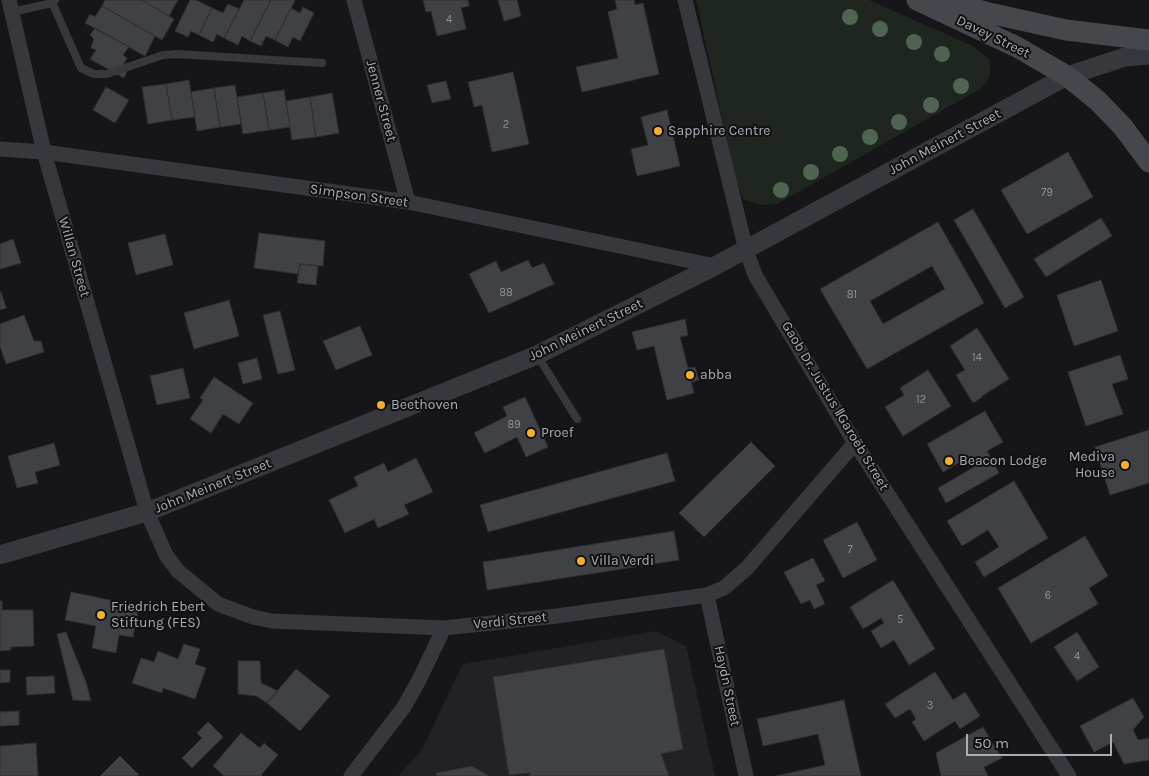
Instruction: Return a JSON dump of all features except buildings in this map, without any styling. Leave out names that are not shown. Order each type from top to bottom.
[{"type":"main road","name":"Davey Street","points":[[917,0],[1017,47],[1067,76],[1098,101],[1124,127],[1149,162]]},
{"type":"main road","points":[[942,0],[989,13],[1066,30],[1149,40]]},
{"type":"street","name":"Jenner Street","points":[[354,0],[408,202]]},
{"type":"street","name":"Gaob Dr. Justus ǁGaroëb Street","points":[[685,0],[746,250],[755,276],[855,443],[1069,776]]},
{"type":"street","name":"Willan Street","points":[[10,6],[44,152],[147,512]]},
{"type":"street","name":"John Meinert Street","points":[[0,554],[147,512],[537,355],[746,250],[1067,76],[1125,57],[1149,55]]},
{"type":"street","name":"Simpson Street","points":[[0,149],[44,152],[408,202],[715,266]]},
{"type":"street","name":"Verdi Street","points":[[147,512],[166,555],[178,571],[218,604],[253,617],[272,621],[444,628],[557,616],[707,595],[724,588],[747,568],[855,443]]},
{"type":"street","name":"Haydn Street","points":[[707,595],[746,776]]},
{"type":"street","points":[[350,776],[404,707],[444,628]]},
{"type":"lane","points":[[10,6],[53,1],[81,68],[94,74],[107,74],[163,55],[177,54],[322,63]]},
{"type":"lane","points":[[537,355],[577,419]]},
{"type":"shaded area","points":[[696,0],[869,0],[973,46],[990,60],[990,76],[982,88],[777,204],[761,205],[743,199],[736,180]]},
{"type":"shaded area","points":[[656,631],[686,646],[715,776],[398,776],[421,751],[463,664]]},
{"type":"place","name":"Sapphire Centre","points":[[658,131]]},
{"type":"place","name":"abba","points":[[690,375]]},
{"type":"place","name":"Beethoven","points":[[381,405]]},
{"type":"place","name":"Proef","points":[[531,433]]},
{"type":"place","name":"Beacon Lodge","points":[[949,461]]},
{"type":"place","name":"Mediva House","points":[[1125,465]]},
{"type":"place","name":"Villa Verdi","points":[[581,561]]},
{"type":"place","name":"Friedrich Ebert Stiftung (FES)","points":[[101,615]]}]
